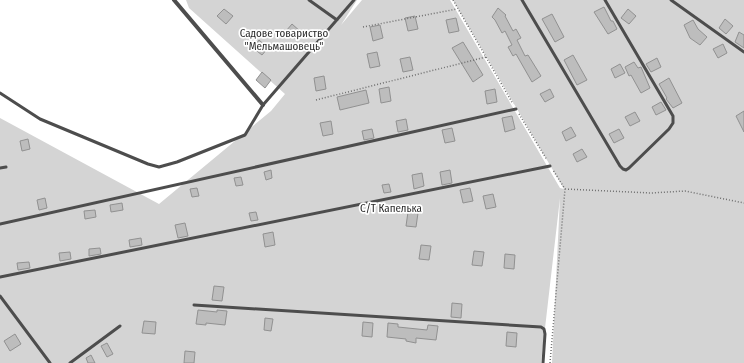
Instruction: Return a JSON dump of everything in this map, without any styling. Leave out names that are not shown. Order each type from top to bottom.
[{"type":"street","points":[[174,0],[263,105]]},
{"type":"lane","points":[[309,0],[337,20]]},
{"type":"lane","points":[[0,93],[40,119],[148,164],[159,167],[177,162],[245,135],[263,105],[354,0]]},
{"type":"lane","points":[[522,0],[620,166],[623,170],[626,170],[669,129],[673,123],[673,116],[605,0]]},
{"type":"lane","points":[[671,0],[744,52]]},
{"type":"lane","points":[[0,224],[516,109]]},
{"type":"lane","points":[[0,276],[550,166]]},
{"type":"lane","points":[[0,168],[6,167]]},
{"type":"lane","points":[[0,296],[50,363]]},
{"type":"lane","points":[[194,305],[541,327],[545,334],[543,363]]},
{"type":"lane","points":[[70,363],[120,326]]},
{"type":"path","points":[[363,27],[458,9]]},
{"type":"path","points":[[316,100],[486,57]]},
{"type":"path","points":[[565,189],[651,193],[685,191],[744,203]]},
{"type":"green space","name":"С/Т Капелька","points":[[186,0],[357,0],[341,25],[362,0],[450,0],[560,188],[564,189],[453,0],[744,0],[744,363],[552,363],[560,198],[541,363],[0,363],[0,118],[159,204],[271,111],[285,94],[189,8]]},
{"type":"building","points":[[604,7],[617,29],[608,34],[594,12]]},
{"type":"building","points":[[498,8],[506,15],[505,16],[513,31],[516,29],[521,38],[517,40],[525,56],[528,55],[541,76],[532,82],[516,54],[513,56],[508,47],[512,45],[505,31],[502,33],[492,17]]},
{"type":"building","points":[[224,9],[233,16],[226,24],[217,16]]},
{"type":"building","points":[[628,9],[636,16],[629,24],[621,18]]},
{"type":"building","points":[[552,14],[564,37],[555,42],[542,19]]},
{"type":"building","points":[[415,16],[418,29],[408,31],[405,18]]},
{"type":"building","points":[[456,18],[459,31],[449,33],[446,20]]},
{"type":"building","points":[[725,19],[733,26],[726,34],[719,28]]},
{"type":"building","points":[[693,20],[698,29],[707,37],[700,45],[690,38],[684,25]]},
{"type":"building","points":[[292,24],[301,32],[295,39],[286,31]]},
{"type":"building","points":[[380,25],[383,38],[373,41],[370,27]]},
{"type":"building","points":[[739,32],[744,35],[744,48],[735,42]]},
{"type":"building","points":[[259,40],[268,48],[262,55],[253,48]]},
{"type":"building","points":[[463,42],[483,75],[473,82],[452,48]]},
{"type":"building","points":[[723,44],[727,53],[718,58],[713,49]]},
{"type":"building","points":[[377,52],[380,66],[370,68],[367,54]]},
{"type":"building","points":[[573,55],[587,80],[577,85],[564,60]]},
{"type":"building","points":[[410,57],[413,70],[403,72],[400,59]]},
{"type":"building","points":[[657,58],[661,67],[651,72],[646,64]]},
{"type":"building","points":[[634,62],[638,68],[641,67],[650,88],[641,93],[631,75],[629,76],[625,67]]},
{"type":"building","points":[[620,64],[625,73],[615,78],[611,69]]},
{"type":"building","points":[[262,72],[271,80],[265,88],[256,80]]},
{"type":"building","points":[[324,76],[326,89],[316,91],[314,78]]},
{"type":"building","points":[[669,78],[682,103],[673,108],[666,99],[667,98],[659,84]]},
{"type":"building","points":[[389,87],[391,101],[381,103],[379,89]]},
{"type":"building","points":[[495,89],[497,102],[487,104],[485,91]]},
{"type":"building","points":[[550,89],[554,97],[545,102],[540,94]]},
{"type":"building","points":[[366,90],[369,103],[340,110],[337,97]]},
{"type":"building","points":[[661,102],[666,110],[656,115],[652,107]]},
{"type":"building","points":[[744,111],[744,132],[736,116]]},
{"type":"building","points":[[635,112],[640,121],[630,126],[625,117]]},
{"type":"building","points":[[512,116],[515,129],[505,132],[502,118]]},
{"type":"building","points":[[406,119],[408,130],[398,132],[396,121]]},
{"type":"building","points":[[331,121],[333,134],[323,136],[320,123]]},
{"type":"building","points":[[571,127],[576,136],[566,141],[562,132]]},
{"type":"building","points":[[452,128],[455,141],[445,143],[442,130]]},
{"type":"building","points":[[372,129],[374,138],[364,140],[362,131]]},
{"type":"building","points":[[619,129],[624,138],[614,143],[609,134]]},
{"type":"building","points":[[28,139],[30,149],[22,151],[20,141]]},
{"type":"building","points":[[582,149],[587,157],[577,162],[573,154]]},
{"type":"building","points":[[271,170],[272,178],[266,180],[264,172]]},
{"type":"building","points":[[450,170],[452,183],[442,185],[440,172]]},
{"type":"building","points":[[422,173],[424,186],[414,189],[412,175]]},
{"type":"building","points":[[241,177],[243,185],[236,186],[234,178]]},
{"type":"building","points":[[389,184],[391,192],[384,193],[382,185]]},
{"type":"building","points":[[197,188],[199,196],[192,197],[190,189]]},
{"type":"building","points":[[470,188],[473,201],[463,203],[460,190]]},
{"type":"building","points":[[493,194],[496,207],[486,209],[483,196]]},
{"type":"building","points":[[45,198],[47,208],[39,210],[37,200]]},
{"type":"building","points":[[122,203],[123,210],[111,212],[110,205]]},
{"type":"building","points":[[95,210],[96,217],[85,219],[84,211]]},
{"type":"building","points":[[256,212],[258,220],[251,221],[249,213]]},
{"type":"building","points":[[408,212],[418,213],[416,227],[406,226]]},
{"type":"building","points":[[185,223],[188,236],[178,238],[175,225]]},
{"type":"building","points":[[273,232],[275,245],[265,247],[263,234]]},
{"type":"building","points":[[141,238],[142,245],[130,247],[129,240]]},
{"type":"building","points":[[421,245],[431,246],[429,260],[419,259]]},
{"type":"building","points":[[100,248],[101,254],[89,256],[89,249]]},
{"type":"building","points":[[474,251],[484,252],[482,266],[472,265]]},
{"type":"building","points":[[70,252],[71,259],[60,261],[59,253]]},
{"type":"building","points":[[505,254],[515,255],[514,269],[504,268]]},
{"type":"building","points":[[29,262],[30,268],[18,270],[17,263]]},
{"type":"building","points":[[214,286],[224,287],[222,301],[212,300]]},
{"type":"building","points":[[452,303],[462,304],[461,318],[451,317]]},
{"type":"building","points":[[198,310],[217,312],[217,310],[227,311],[225,325],[206,323],[206,325],[196,324]]},
{"type":"building","points":[[265,318],[273,319],[271,331],[264,330]]},
{"type":"building","points":[[144,321],[156,322],[155,334],[142,333]]},
{"type":"building","points":[[363,322],[373,323],[372,337],[362,336]]},
{"type":"building","points":[[388,323],[398,324],[398,327],[427,330],[428,325],[438,326],[436,340],[416,338],[416,343],[406,341],[406,339],[387,337]]},
{"type":"building","points":[[507,332],[517,333],[516,347],[506,346]]},
{"type":"building","points":[[15,334],[21,344],[10,351],[4,341]]},
{"type":"building","points":[[107,343],[113,354],[107,357],[101,346]]},
{"type":"building","points":[[185,351],[195,352],[194,363],[184,363]]},
{"type":"building","points":[[91,355],[95,363],[88,363],[86,358]]},
{"type":"park label","name":"Садове товариство \"Мельмашовець\"","points":[[284,39]]}]
